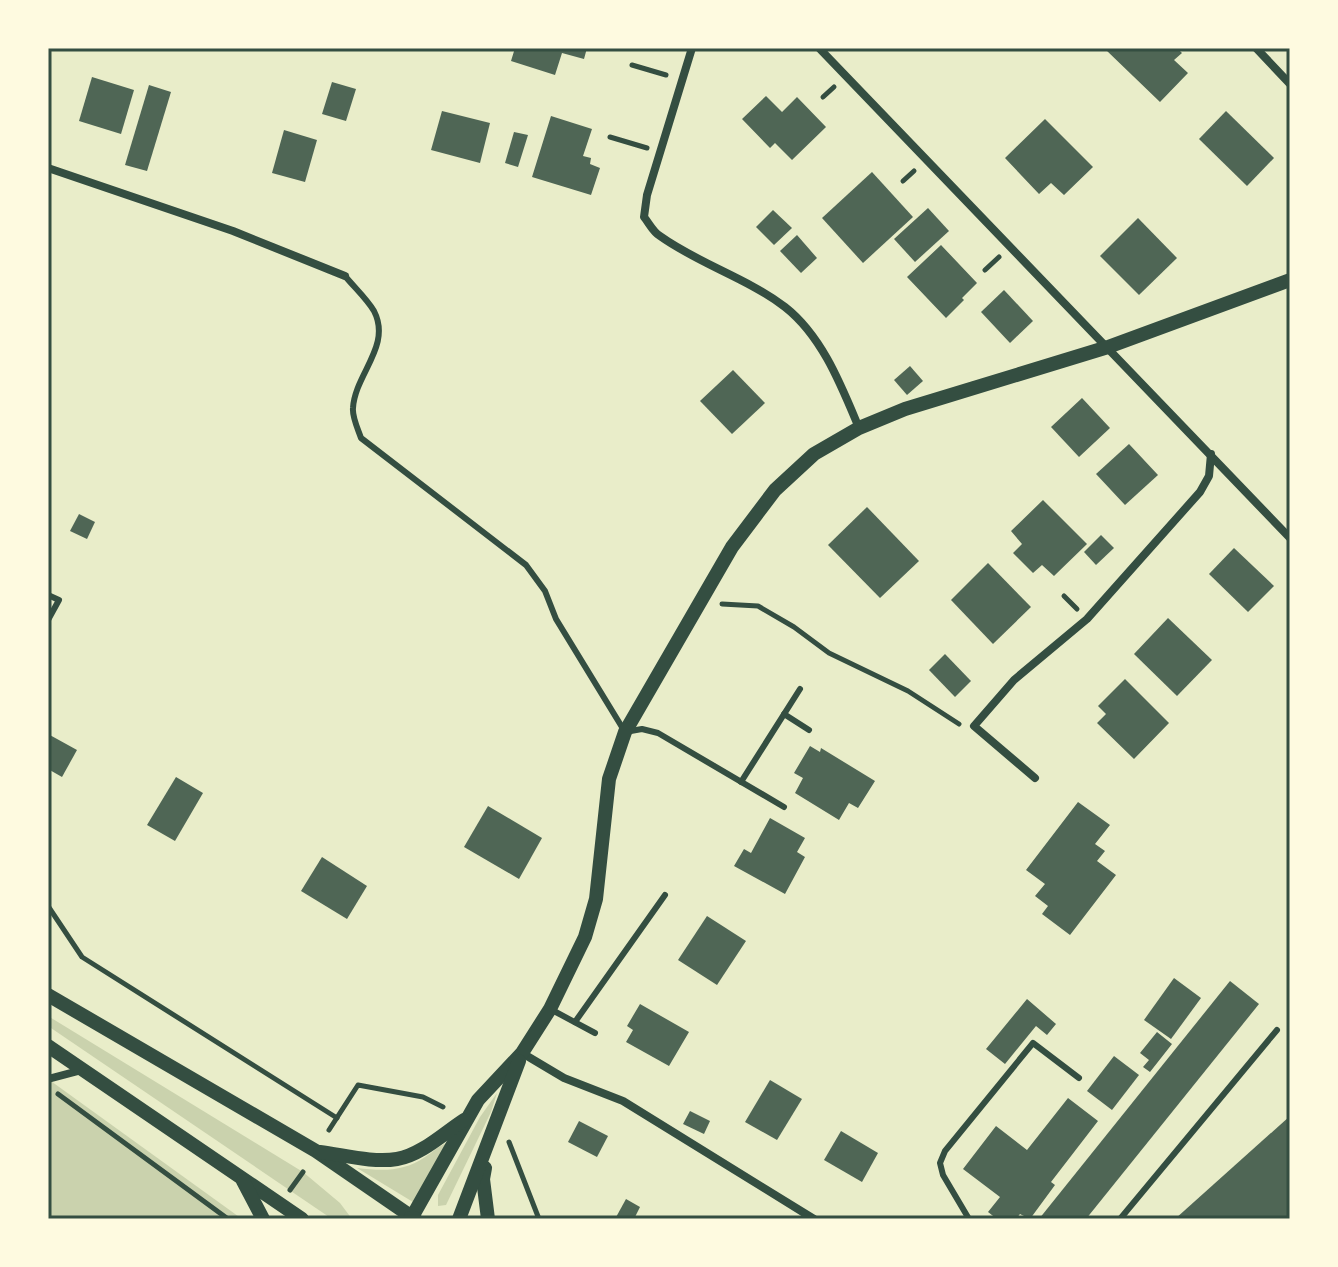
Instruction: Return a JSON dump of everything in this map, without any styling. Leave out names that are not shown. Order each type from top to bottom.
[{"type":"street","points":[[692,48],[647,195],[644,217],[657,235],[755,288],[785,307],[807,328],[836,375],[859,428]]},
{"type":"street","points":[[819,48],[1290,538]]},
{"type":"street","points":[[1256,48],[1290,84]]},
{"type":"street","points":[[48,168],[233,231],[345,276]]},
{"type":"street","points":[[48,995],[316,1151],[412,1218],[478,1100],[522,1053],[550,1009],[585,937],[596,899],[609,779],[625,732],[732,547],[775,490],[814,454],[859,428],[905,409],[1108,347],[1290,280]]},
{"type":"street","points":[[1035,778],[974,726],[1014,680],[1087,619],[1135,567],[1200,492],[1209,476],[1211,454]]},
{"type":"street","points":[[48,1046],[302,1219]]},
{"type":"street","points":[[488,1219],[483,1179],[522,1053]]},
{"type":"street","points":[[522,1053],[564,1078],[623,1101],[814,1219]]},
{"type":"street","points":[[48,1079],[82,1070]]},
{"type":"street","points":[[316,1151],[369,1159],[398,1159],[423,1148],[466,1119]]},
{"type":"street","points":[[459,1219],[498,1136]]},
{"type":"street","points":[[243,1181],[263,1219]]},
{"type":"lane","points":[[345,276],[374,311],[379,330],[377,349],[356,388],[352,411],[361,438],[526,565],[545,591],[556,619],[625,732],[642,729],[658,733],[784,807]]},
{"type":"lane","points":[[48,595],[59,600],[48,620]]},
{"type":"lane","points":[[741,782],[800,689]]},
{"type":"lane","points":[[784,714],[809,730]]},
{"type":"lane","points":[[575,1022],[665,895]]},
{"type":"lane","points":[[550,1009],[595,1033]]},
{"type":"lane","points":[[1120,1219],[1277,1030]]},
{"type":"lane","points":[[969,1219],[943,1175],[940,1163],[945,1151],[1033,1043],[1079,1078]]},
{"type":"path","points":[[632,65],[682,79]]},
{"type":"path","points":[[610,137],[661,152]]},
{"type":"path","points":[[697,606],[736,603],[758,606],[829,653],[908,691],[954,723],[974,726]]},
{"type":"path","points":[[48,906],[82,957],[337,1118]]},
{"type":"path","points":[[329,1130],[358,1085],[423,1097],[443,1107]]},
{"type":"path","points":[[48,1087],[228,1219]]},
{"type":"path","points":[[498,1136],[510,1142],[539,1219]]},
{"type":"path","points":[[290,1190],[303,1172]]},
{"type":"green space","points":[[48,1016],[303,1172],[340,1203],[352,1219],[332,1219],[48,1026]]},
{"type":"green space","points":[[48,1079],[242,1219],[48,1219]]},
{"type":"green space","points":[[497,1093],[491,1112],[446,1205],[438,1206],[438,1195],[480,1117]]},
{"type":"green space","points":[[447,1143],[413,1202],[357,1168],[401,1168]]},
{"type":"building","points":[[515,48],[587,48],[584,59],[562,53],[555,75],[511,61]]},
{"type":"building","points":[[1177,48],[1182,53],[1174,60],[1188,73],[1160,102],[1106,50]]},
{"type":"building","points":[[92,77],[134,90],[121,134],[79,121]]},
{"type":"building","points":[[332,82],[356,89],[346,121],[322,114]]},
{"type":"building","points":[[149,85],[171,92],[147,171],[125,165]]},
{"type":"building","points":[[766,96],[782,112],[797,97],[826,127],[792,160],[775,143],[770,148],[742,119]]},
{"type":"building","points":[[442,111],[490,123],[480,163],[431,150]]},
{"type":"building","points":[[1226,111],[1274,158],[1247,186],[1199,139]]},
{"type":"building","points":[[551,116],[592,129],[583,156],[591,158],[590,164],[600,168],[591,195],[532,177]]},
{"type":"building","points":[[1045,119],[1093,167],[1064,195],[1051,183],[1039,194],[1005,158]]},
{"type":"building","points":[[284,130],[317,140],[305,182],[272,173]]},
{"type":"building","points":[[514,132],[528,135],[518,167],[505,163]]},
{"type":"building","points":[[872,172],[913,217],[863,263],[822,218]]},
{"type":"building","points":[[928,208],[949,231],[915,262],[894,239]]},
{"type":"building","points":[[773,210],[792,228],[774,245],[756,227]]},
{"type":"building","points":[[1138,218],[1177,258],[1139,295],[1100,256]]},
{"type":"building","points":[[797,235],[817,258],[801,273],[780,251]]},
{"type":"building","points":[[941,245],[977,283],[946,318],[907,277]]},
{"type":"building","points":[[1004,290],[1033,321],[1010,343],[981,312]]},
{"type":"building","points":[[910,366],[923,381],[907,395],[894,380]]},
{"type":"building","points":[[733,370],[765,403],[732,434],[700,401]]},
{"type":"building","points":[[1082,398],[1110,428],[1079,457],[1051,427]]},
{"type":"building","points":[[1129,444],[1158,475],[1125,505],[1096,474]]},
{"type":"building","points":[[1043,500],[1087,544],[1054,576],[1042,565],[1033,573],[1013,553],[1022,544],[1011,531]]},
{"type":"building","points":[[867,507],[919,561],[880,598],[828,545]]},
{"type":"building","points":[[79,514],[95,522],[87,539],[70,531]]},
{"type":"building","points":[[1101,535],[1114,548],[1096,565],[1084,552]]},
{"type":"building","points":[[1234,548],[1274,586],[1248,612],[1209,574]]},
{"type":"building","points":[[988,563],[1031,607],[993,644],[951,600]]},
{"type":"building","points":[[1168,618],[1212,660],[1177,696],[1134,654]]},
{"type":"building","points":[[945,654],[971,681],[955,697],[929,670]]},
{"type":"building","points":[[1125,679],[1169,723],[1134,759],[1097,723],[1106,714],[1098,706]]},
{"type":"building","points":[[48,734],[77,750],[62,777],[48,769]]},
{"type":"building","points":[[810,746],[820,752],[821,748],[875,781],[858,808],[849,803],[839,820],[795,793],[803,778],[794,773]]},
{"type":"building","points":[[176,777],[203,793],[175,841],[147,825]]},
{"type":"building","points":[[1078,802],[1110,825],[1095,844],[1105,851],[1097,861],[1116,875],[1070,935],[1042,914],[1048,906],[1035,896],[1045,884],[1026,870]]},
{"type":"building","points":[[488,806],[542,838],[519,879],[464,847]]},
{"type":"building","points":[[770,818],[805,838],[797,852],[805,857],[785,894],[734,866],[744,849],[751,853]]},
{"type":"building","points":[[322,857],[367,886],[347,919],[301,891]]},
{"type":"building","points":[[707,916],[746,941],[717,985],[678,960]]},
{"type":"building","points":[[1174,978],[1201,998],[1171,1039],[1144,1020]]},
{"type":"building","points":[[1230,981],[1259,1004],[1086,1219],[1039,1219]]},
{"type":"building","points":[[1027,999],[1056,1024],[1047,1035],[1036,1026],[1005,1064],[986,1049]]},
{"type":"building","points":[[640,1004],[689,1032],[669,1066],[626,1042],[633,1030],[627,1026]]},
{"type":"building","points":[[1157,1032],[1172,1044],[1150,1072],[1143,1067],[1149,1060],[1140,1053]]},
{"type":"building","points":[[1114,1056],[1139,1075],[1112,1110],[1087,1091]]},
{"type":"building","points":[[770,1080],[802,1099],[777,1140],[745,1122]]},
{"type":"building","points":[[1068,1098],[1098,1121],[1051,1182],[1055,1185],[1030,1219],[1020,1214],[1016,1219],[997,1219],[988,1212],[1000,1197],[963,1169],[996,1126],[1027,1150]]},
{"type":"building","points":[[690,1111],[710,1121],[704,1134],[683,1124]]},
{"type":"building","points":[[1290,1116],[1290,1219],[1175,1219]]},
{"type":"building","points":[[579,1121],[608,1136],[597,1157],[568,1142]]},
{"type":"building","points":[[841,1131],[878,1153],[862,1182],[824,1160]]},
{"type":"building","points":[[626,1199],[640,1207],[634,1219],[615,1219]]}]
